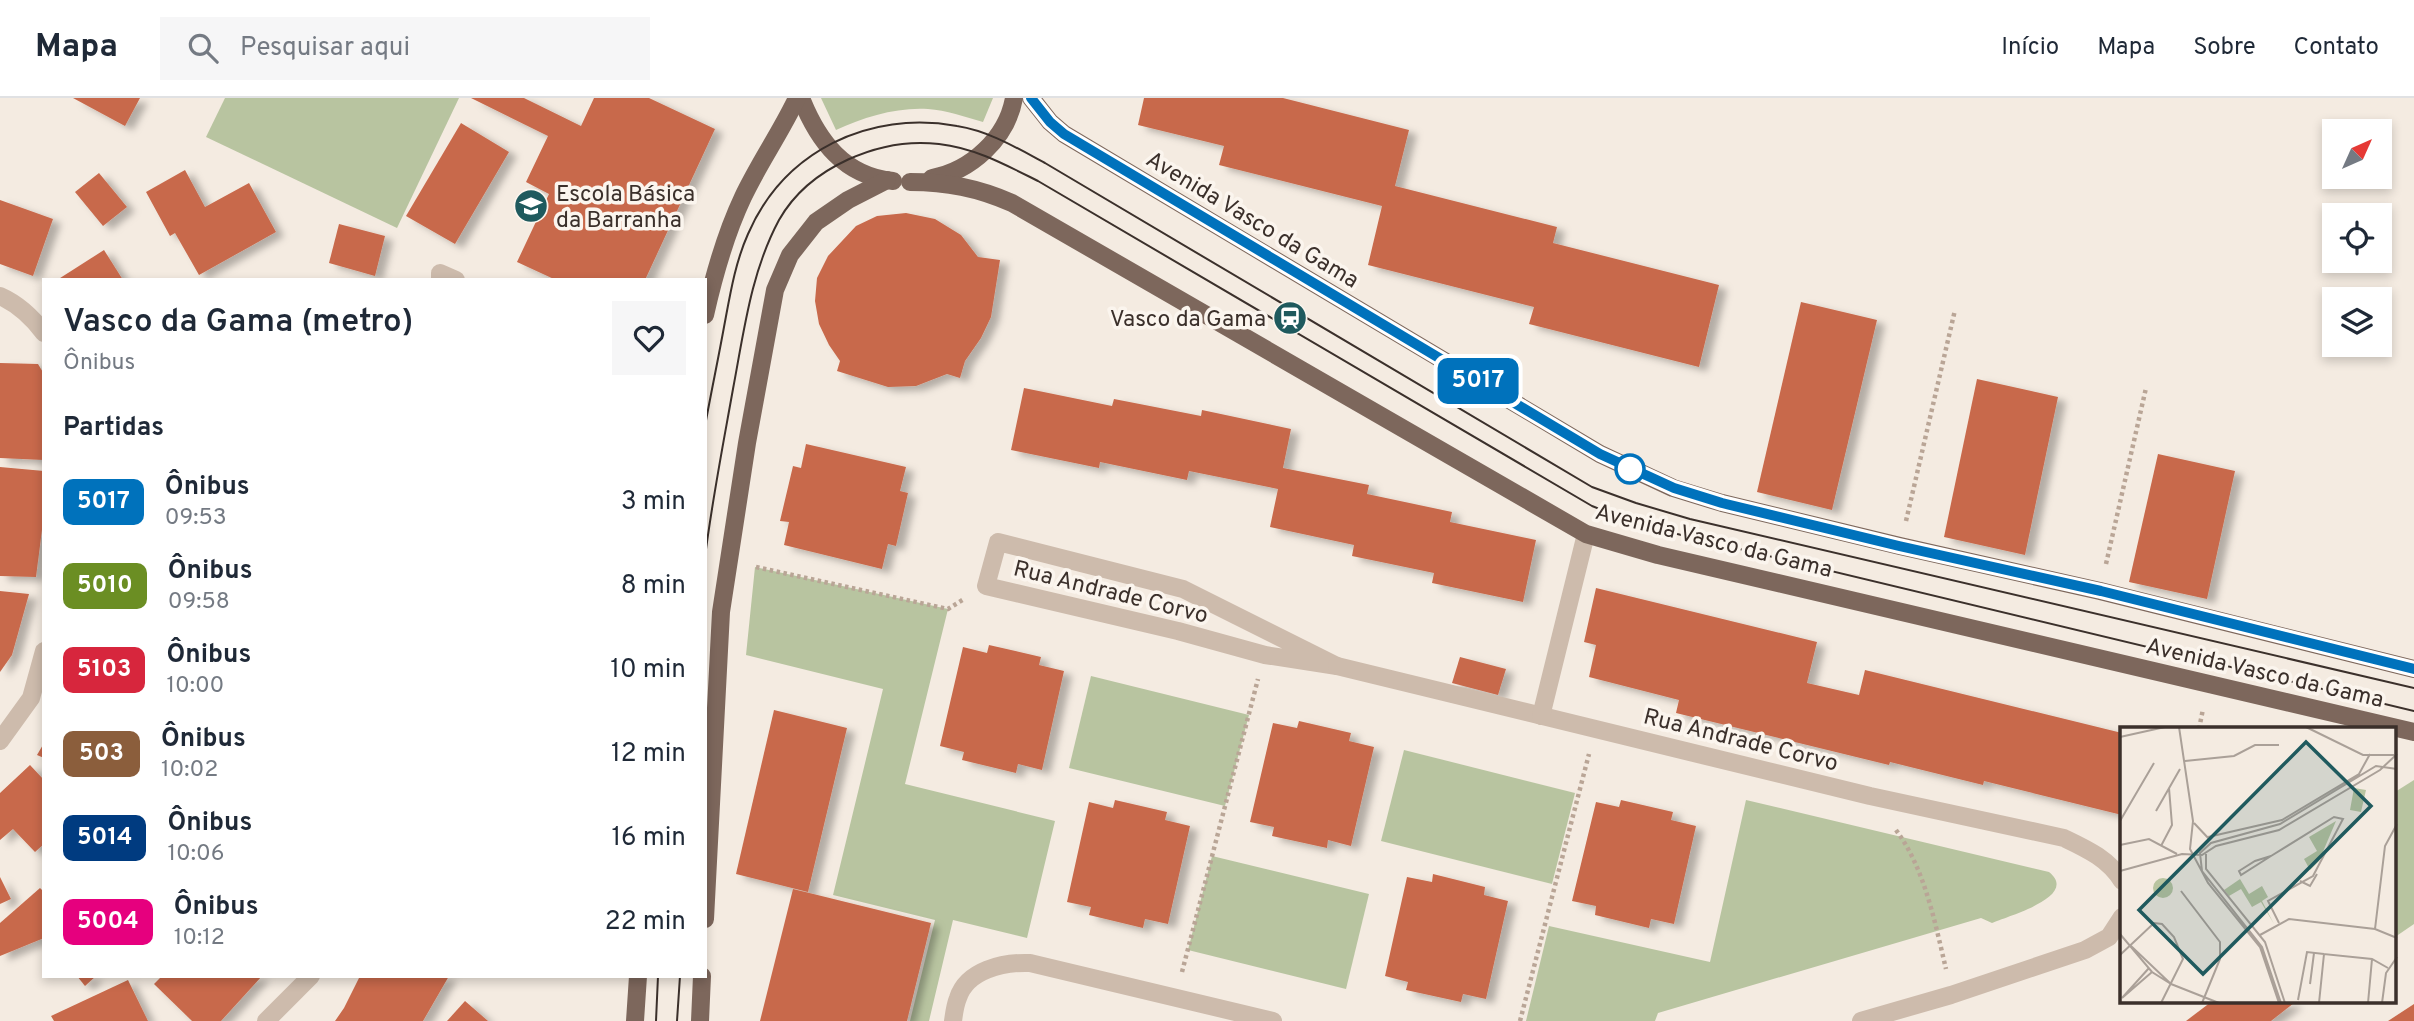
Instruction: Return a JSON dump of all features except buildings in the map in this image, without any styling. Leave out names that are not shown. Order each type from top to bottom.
[{"type":"main road","points":[[799,98],[812,126],[827,147],[845,162],[865,173],[887,180],[910,182],[938,177],[960,169],[981,155],[997,138],[1013,108],[1014,98]]},
{"type":"main road","points":[[707,308],[728,230],[743,197],[799,98]]},
{"type":"main road","name":"Avenida Vasco da Gama","points":[[1031,98],[1050,122],[1064,134],[1600,454],[1674,488],[1722,503],[2101,591],[2414,669]]},
{"type":"main road","points":[[707,881],[721,612],[775,290],[790,255],[816,222],[848,200],[887,180]]},
{"type":"main road","name":"Avenida Vasco da Gama","points":[[910,182],[964,186],[1012,203],[1586,534],[1658,555],[2393,727]]},
{"type":"main road","name":"Avenida Vasco da Gama","points":[[2396,728],[2414,732]]},
{"type":"main road","points":[[635,1021],[638,978]]},
{"type":"main road","points":[[700,1021],[702,978]]},
{"type":"street","points":[[0,296],[13,302],[42,330]]},
{"type":"street","points":[[1541,716],[1586,534]]},
{"type":"street","name":"Rua Andrade Corvo","points":[[1336,666],[1184,589],[998,542],[985,586],[1178,631],[1265,655],[1336,666],[1870,796],[2064,838],[2091,851],[2112,867],[2120,878]]},
{"type":"street","points":[[0,741],[31,698],[42,658]]},
{"type":"street","points":[[1861,1021],[1951,995],[2085,950],[2109,937],[2120,920]]},
{"type":"street","points":[[953,1021],[958,997],[967,982],[982,972],[1014,962],[1030,963],[1273,1021]]},
{"type":"street","points":[[266,1021],[309,978]]},
{"type":"path","points":[[1899,546],[1955,310]]},
{"type":"path","points":[[2101,591],[2146,388]]},
{"type":"path","points":[[728,562],[948,609],[985,586]]},
{"type":"path","points":[[1174,998],[1265,655]]},
{"type":"path","points":[[1520,1021],[1595,729]]},
{"type":"path","points":[[1870,796],[1902,837],[1915,864],[1937,931],[1951,995]]},
{"type":"green space","points":[[225,98],[459,98],[397,228],[206,137]]},
{"type":"green space","points":[[821,98],[993,98],[983,122],[942,111],[916,109],[881,114],[836,130]]},
{"type":"green space","points":[[755,567],[948,609],[905,784],[1055,821],[1027,938],[953,920],[929,1021],[910,1021],[935,920],[833,895],[883,689],[746,655]]},
{"type":"green space","points":[[1091,676],[1249,715],[1225,806],[1069,768]]},
{"type":"green space","points":[[1404,750],[1575,793],[1552,884],[1381,841]]},
{"type":"green space","points":[[2414,780],[2414,924],[2396,936],[2396,791]]},
{"type":"green space","points":[[1746,800],[2049,872],[2056,881],[2055,890],[2038,904],[1992,923],[1981,918],[1658,1013],[1655,1021],[1526,1021],[1549,926],[1710,962]]},
{"type":"green space","points":[[1212,856],[1369,894],[1346,989],[1188,950]]},
{"type":"tram line","points":[[707,416],[740,256],[748,234],[764,205],[783,180],[807,159],[833,143],[862,131],[892,124],[957,126],[992,136],[1045,163],[1592,487],[1690,519],[2414,688]]},
{"type":"tram line","points":[[707,544],[750,302],[769,240],[779,220],[792,201],[808,185],[848,160],[893,145],[939,144],[978,153],[1038,181],[1592,506],[1630,521],[2414,711]]},
{"type":"tram line","points":[[656,1021],[658,978]]},
{"type":"tram line","points":[[677,1021],[680,978]]},
{"type":"bus line","name":"5017","points":[[1031,98],[1050,122],[1064,134],[1600,454],[1674,488],[1722,503],[2101,591],[2414,669]]},
{"type":"place","name":"Escola Básica da Barranha","points":[[531,206]]},
{"type":"place","name":"Vasco da Gama","points":[[1290,318]]}]
